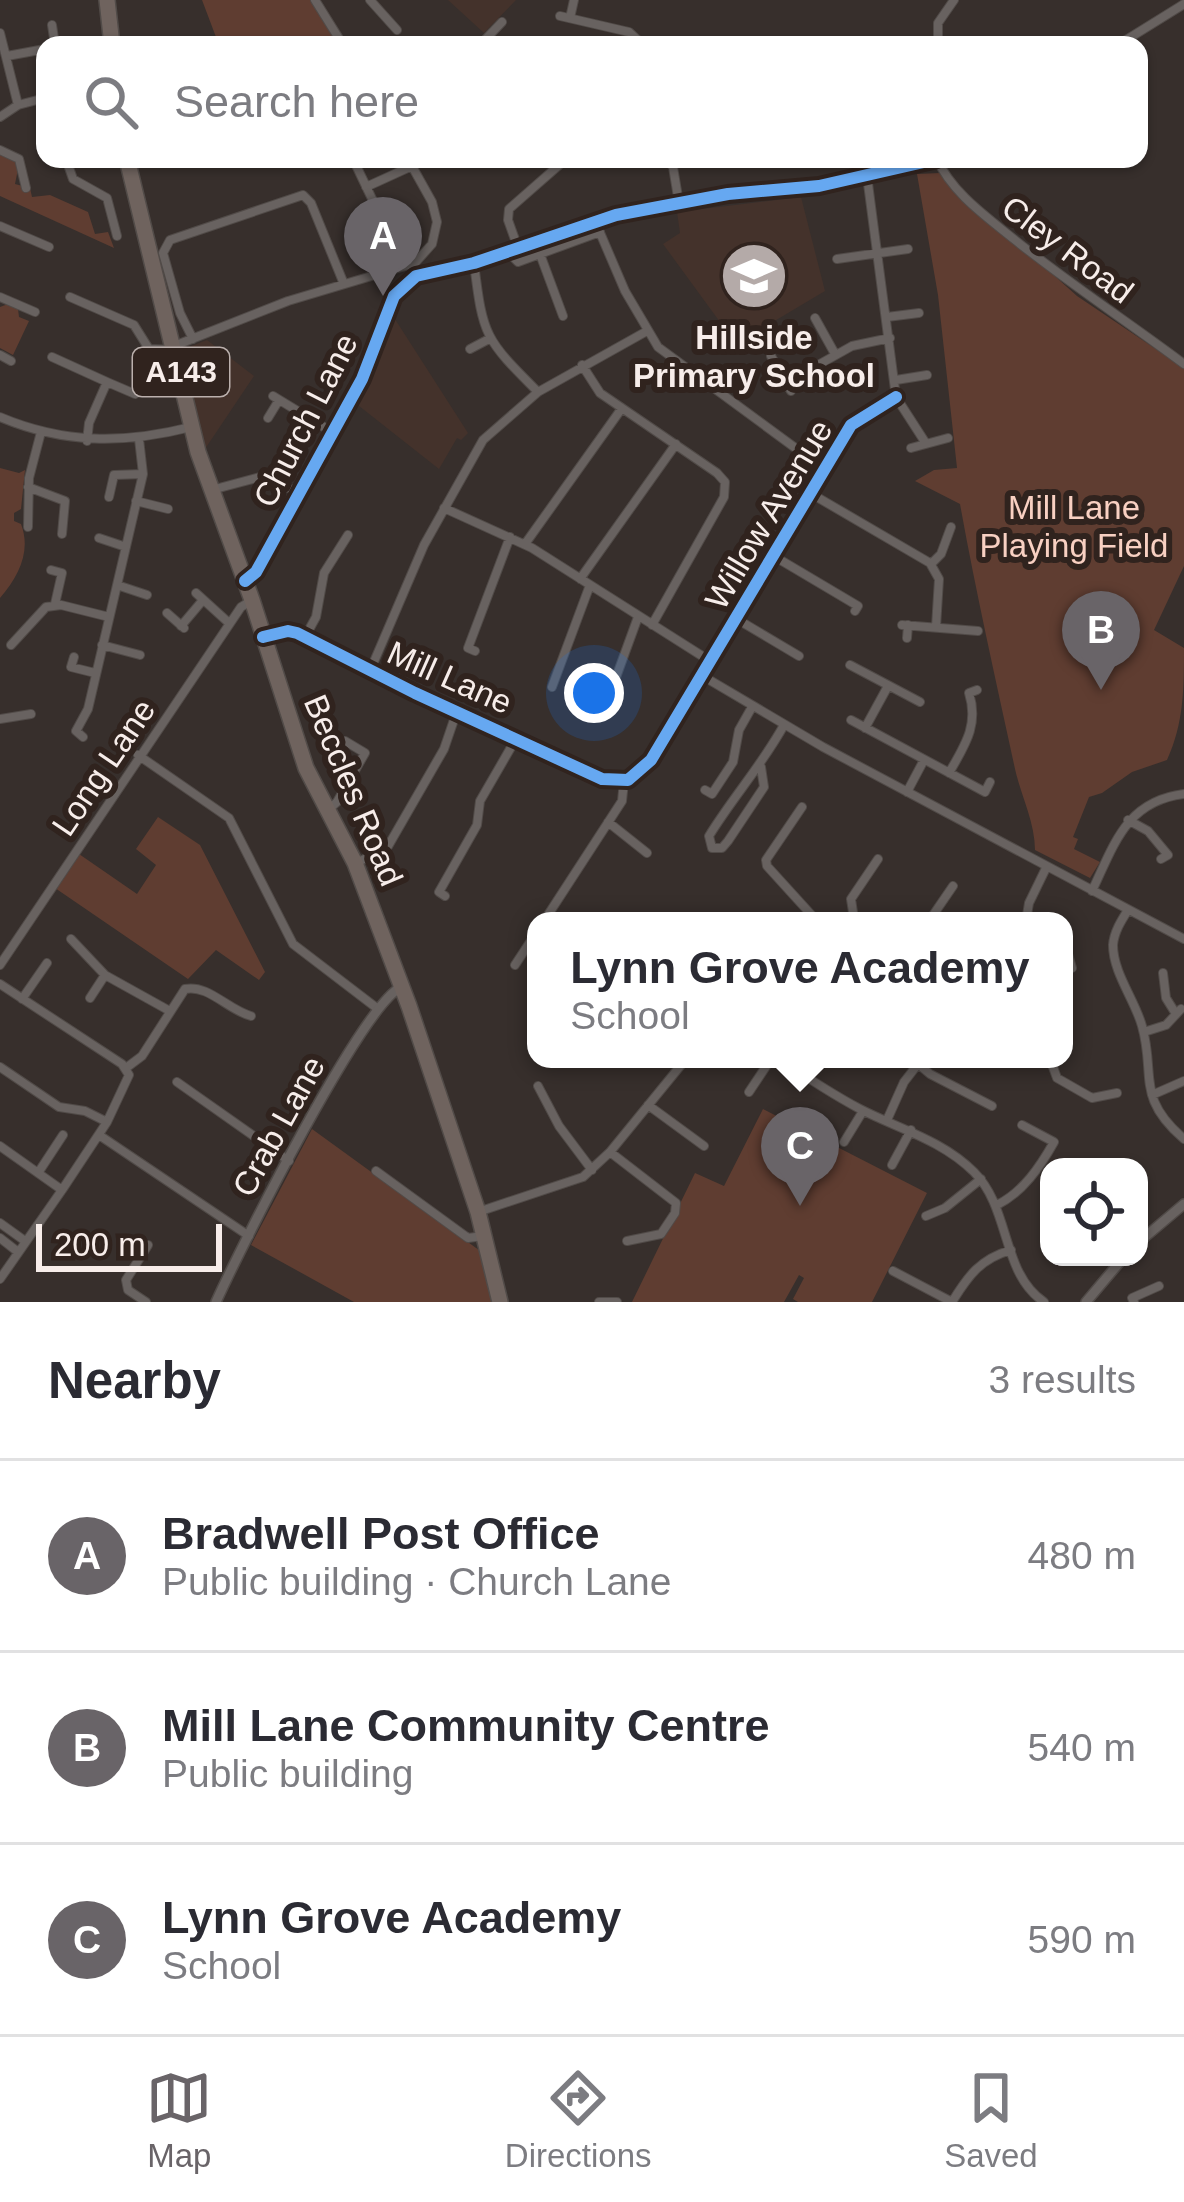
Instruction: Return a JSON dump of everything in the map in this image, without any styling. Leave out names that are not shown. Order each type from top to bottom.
[{"type":"highway","points":[[107,0],[111,36]]},
{"type":"highway","name":"Beccles Road","points":[[129,168],[192,427],[306,768],[355,863],[401,988],[478,1211],[500,1302]]},
{"type":"street","points":[[315,0],[338,36]]},
{"type":"street","points":[[370,0],[397,30]]},
{"type":"street","points":[[574,0],[565,17],[633,36]]},
{"type":"street","points":[[938,36],[938,23],[954,0]]},
{"type":"street","points":[[1132,36],[1184,4]]},
{"type":"street","points":[[489,36],[502,22]]},
{"type":"street","points":[[52,25],[54,36]]},
{"type":"street","points":[[0,33],[18,105]]},
{"type":"street","points":[[7,56],[36,51]]},
{"type":"street","points":[[0,117],[36,100]]},
{"type":"street","points":[[0,150],[20,159],[22,183]]},
{"type":"street","points":[[69,168],[73,178],[107,198],[113,230]]},
{"type":"street","points":[[356,168],[385,226]]},
{"type":"street","points":[[366,187],[399,168]]},
{"type":"street","points":[[70,297],[134,325],[149,349],[175,348],[264,309],[402,268],[420,259],[432,244],[437,221],[413,168]]},
{"type":"street","points":[[556,168],[509,209],[513,261],[600,232]]},
{"type":"street","points":[[673,168],[679,202]]},
{"type":"street","points":[[402,268],[407,281],[595,220],[679,202],[819,186],[900,168]]},
{"type":"street","name":"Cley Road","points":[[942,168],[977,209],[1081,293],[1184,364]]},
{"type":"street","points":[[867,176],[896,397],[925,442]]},
{"type":"street","points":[[193,339],[180,313],[163,253],[168,242],[192,232],[303,195],[344,284]]},
{"type":"street","points":[[595,220],[647,331],[662,352],[824,469]]},
{"type":"street","points":[[1,223],[43,247]]},
{"type":"street","points":[[837,259],[908,249]]},
{"type":"street","points":[[540,254],[563,316]]},
{"type":"street","points":[[474,263],[479,316],[489,339],[538,392]]},
{"type":"street","name":"Church Lane","points":[[245,581],[256,572],[362,379],[394,296],[407,281]]},
{"type":"street","points":[[0,297],[28,312]]},
{"type":"street","points":[[887,317],[919,313]]},
{"type":"street","points":[[815,318],[836,354]]},
{"type":"street","points":[[370,671],[444,508],[483,440],[538,392],[647,331]]},
{"type":"street","points":[[771,356],[786,387],[836,354],[890,338]]},
{"type":"street","points":[[470,349],[489,339]]},
{"type":"street","points":[[56,363],[132,389]]},
{"type":"street","points":[[582,365],[600,393],[720,475],[725,491],[652,625]]},
{"type":"street","points":[[896,380],[927,375]]},
{"type":"street","points":[[86,441],[107,382]]},
{"type":"street","name":"Willow Avenue","points":[[701,675],[851,425],[896,397]]},
{"type":"street","points":[[268,418],[276,398],[332,432]]},
{"type":"street","points":[[525,544],[622,408]]},
{"type":"street","points":[[0,417],[86,441],[139,439],[192,427]]},
{"type":"street","points":[[28,527],[28,487],[41,432]]},
{"type":"street","points":[[911,448],[948,438]]},
{"type":"street","points":[[76,731],[88,710],[142,474],[139,439]]},
{"type":"street","points":[[580,579],[676,445]]},
{"type":"street","points":[[109,497],[114,475],[142,474]]},
{"type":"street","points":[[219,488],[260,475],[298,493]]},
{"type":"street","points":[[28,487],[65,502],[62,534]]},
{"type":"street","points":[[809,493],[931,564],[939,589],[936,628]]},
{"type":"street","points":[[136,501],[168,509]]},
{"type":"street","points":[[444,508],[525,544],[710,661]]},
{"type":"street","points":[[931,564],[951,526]]},
{"type":"street","points":[[305,637],[316,617],[324,573],[348,536]]},
{"type":"street","points":[[468,648],[509,537]]},
{"type":"street","points":[[99,538],[126,547]]},
{"type":"street","points":[[772,555],[858,606]]},
{"type":"street","points":[[51,570],[62,573],[55,604]]},
{"type":"street","points":[[117,585],[147,595]]},
{"type":"street","points":[[552,687],[590,585]]},
{"type":"street","points":[[167,613],[183,628],[200,597],[229,623]]},
{"type":"street","name":"Long Lane","points":[[0,965],[229,623],[252,600]]},
{"type":"street","points":[[17,642],[38,612],[55,604],[109,617]]},
{"type":"street","points":[[603,712],[638,617]]},
{"type":"street","points":[[735,618],[799,656]]},
{"type":"street","points":[[907,638],[905,625],[977,631]]},
{"type":"street","name":"Mill Lane","points":[[262,637],[288,631],[305,637],[602,779],[624,781]]},
{"type":"street","points":[[102,645],[134,656]]},
{"type":"street","points":[[74,657],[71,667],[95,674]]},
{"type":"street","points":[[851,666],[917,700],[922,686]]},
{"type":"street","points":[[550,912],[623,799],[624,781],[645,768],[701,675],[784,725],[1184,939]]},
{"type":"street","points":[[866,728],[888,686]]},
{"type":"street","points":[[949,773],[972,730],[970,691]]},
{"type":"street","points":[[705,790],[712,794],[733,762],[739,730],[752,707]]},
{"type":"street","points":[[355,863],[387,848],[444,748],[457,711]]},
{"type":"street","points":[[7,720],[31,714]]},
{"type":"street","points":[[851,720],[985,792],[990,782]]},
{"type":"street","points":[[761,767],[766,782],[762,792],[722,848],[712,848],[709,836],[736,792],[761,767],[784,725]]},
{"type":"street","points":[[439,892],[476,825],[480,801],[517,737]]},
{"type":"street","points":[[328,810],[365,752],[345,741]]},
{"type":"street","points":[[138,755],[229,818],[293,944],[378,1009]]},
{"type":"street","points":[[907,792],[924,760]]},
{"type":"street","points":[[1092,891],[1128,820],[1153,802],[1184,794]]},
{"type":"street","points":[[802,807],[766,860],[809,912]]},
{"type":"street","points":[[1128,820],[1148,831],[1168,855]]},
{"type":"street","points":[[608,822],[648,854]]},
{"type":"street","points":[[852,912],[851,899],[878,859]]},
{"type":"street","points":[[1028,912],[1047,866]]},
{"type":"street","points":[[934,912],[952,886]]},
{"type":"street","points":[[1128,910],[1113,946],[1144,1032],[1152,1095],[1161,1116],[1184,1138]]},
{"type":"street","points":[[71,939],[105,975],[168,1010]]},
{"type":"street","points":[[515,965],[527,947]]},
{"type":"street","points":[[22,999],[47,963]]},
{"type":"street","points":[[1144,1032],[1166,1024],[1179,1011],[1166,998],[1163,973]]},
{"type":"street","points":[[90,998],[105,975]]},
{"type":"street","points":[[0,984],[126,1068],[128,1084],[99,1135],[0,1279]]},
{"type":"street","points":[[126,1068],[142,1057],[181,992],[195,987],[250,1016]]},
{"type":"street","name":"Crab Lane","points":[[216,1302],[289,1161],[378,1009],[388,994],[401,988]]},
{"type":"street","points":[[0,1067],[59,1107],[85,1111],[107,1122]]},
{"type":"street","points":[[478,1211],[573,1183],[592,1170],[679,1068]]},
{"type":"street","points":[[749,1092],[765,1068]]},
{"type":"street","points":[[793,1068],[863,1111],[911,1130],[981,1179],[998,1205],[1027,1288],[1044,1302]]},
{"type":"street","points":[[801,1074],[804,1068]]},
{"type":"street","points":[[887,1120],[912,1068]]},
{"type":"street","points":[[922,1068],[992,1106]]},
{"type":"street","points":[[1053,1068],[1057,1078],[1092,1098],[1117,1093]]},
{"type":"street","points":[[1152,1095],[1184,1081]]},
{"type":"street","points":[[177,1082],[289,1161]]},
{"type":"street","points":[[538,1086],[551,1099],[559,1126],[592,1170]]},
{"type":"street","points":[[648,1106],[704,1146]]},
{"type":"street","points":[[844,1142],[863,1111]]},
{"type":"street","points":[[1022,1125],[1057,1144],[1050,1158]]},
{"type":"street","points":[[892,1165],[911,1130]]},
{"type":"street","points":[[99,1135],[249,1236]]},
{"type":"street","points":[[38,1173],[63,1136]]},
{"type":"street","points":[[0,1146],[62,1190]]},
{"type":"street","points":[[610,1152],[676,1203],[661,1234],[627,1241]]},
{"type":"street","points":[[376,1171],[468,1238],[485,1236]]},
{"type":"street","points":[[998,1205],[1040,1172]]},
{"type":"street","points":[[933,1217],[981,1179]]},
{"type":"street","points":[[1148,1234],[1184,1204]]},
{"type":"street","points":[[0,1222],[26,1241]]},
{"type":"street","points":[[0,1238],[18,1252]]},
{"type":"street","points":[[146,1302],[128,1290],[126,1280],[148,1245]]},
{"type":"street","points":[[893,1271],[952,1302],[975,1268],[1011,1250]]},
{"type":"street","points":[[1086,1302],[1116,1266]]},
{"type":"street","points":[[1129,1300],[1159,1286]]},
{"type":"street","points":[[599,1302],[617,1302]]},
{"type":"shaded area","points":[[448,0],[516,0],[484,33]]},
{"type":"shaded area","name":"Hillside Primary School","points":[[801,197],[825,291],[736,344],[663,244],[680,233],[677,212]]},
{"type":"shaded area","points":[[393,316],[468,433],[457,438],[439,469],[354,402],[382,350]]},
{"type":"shaded area","points":[[207,340],[254,376],[205,449],[182,355],[184,349]]},
{"type":"green space","points":[[202,0],[311,0],[334,36],[216,36]]},
{"type":"green space","points":[[0,152],[19,164],[15,184],[30,188],[32,197],[50,195],[88,212],[95,234],[108,232],[114,248],[0,196]]},
{"type":"green space","name":"Mill Lane Playing Field","points":[[940,173],[1077,296],[1184,368],[1184,566],[1154,630],[1184,648],[1180,719],[1167,760],[1132,772],[1089,797],[1073,837],[1078,839],[1074,849],[1100,862],[1090,878],[1035,850],[960,504],[915,481],[934,470],[957,468],[938,295],[917,174]]},
{"type":"green space","points":[[8,304],[29,321],[13,355],[0,348],[0,307]]},
{"type":"green space","points":[[0,468],[25,470],[21,509],[14,513],[24,534],[24,553],[0,598]]},
{"type":"green space","points":[[158,817],[200,845],[265,972],[259,980],[216,950],[188,979],[55,888],[79,854],[137,894],[156,865],[136,849]]},
{"type":"green space","points":[[763,1109],[927,1193],[872,1302],[798,1302],[793,1299],[804,1278],[799,1275],[784,1302],[632,1302],[695,1173],[724,1186]]},
{"type":"green space","points":[[312,1129],[483,1253],[492,1302],[354,1302],[251,1245]]},
{"type":"cycle path","points":[[245,581],[256,572],[362,379],[394,296],[416,276],[474,263],[616,215],[728,194],[819,186],[898,168]]},
{"type":"cycle path","points":[[263,637],[297,633],[602,779],[628,780],[651,760],[851,425],[896,397]]},
{"type":"place","name":"Hillside Primary School","points":[[754,276]]},
{"type":"place","name":"Bradwell Post Office","points":[[383,296]]},
{"type":"place","name":"Mill Lane Community Centre","points":[[1101,690]]},
{"type":"place","name":"Lynn Grove Academy","points":[[800,1206]]}]
